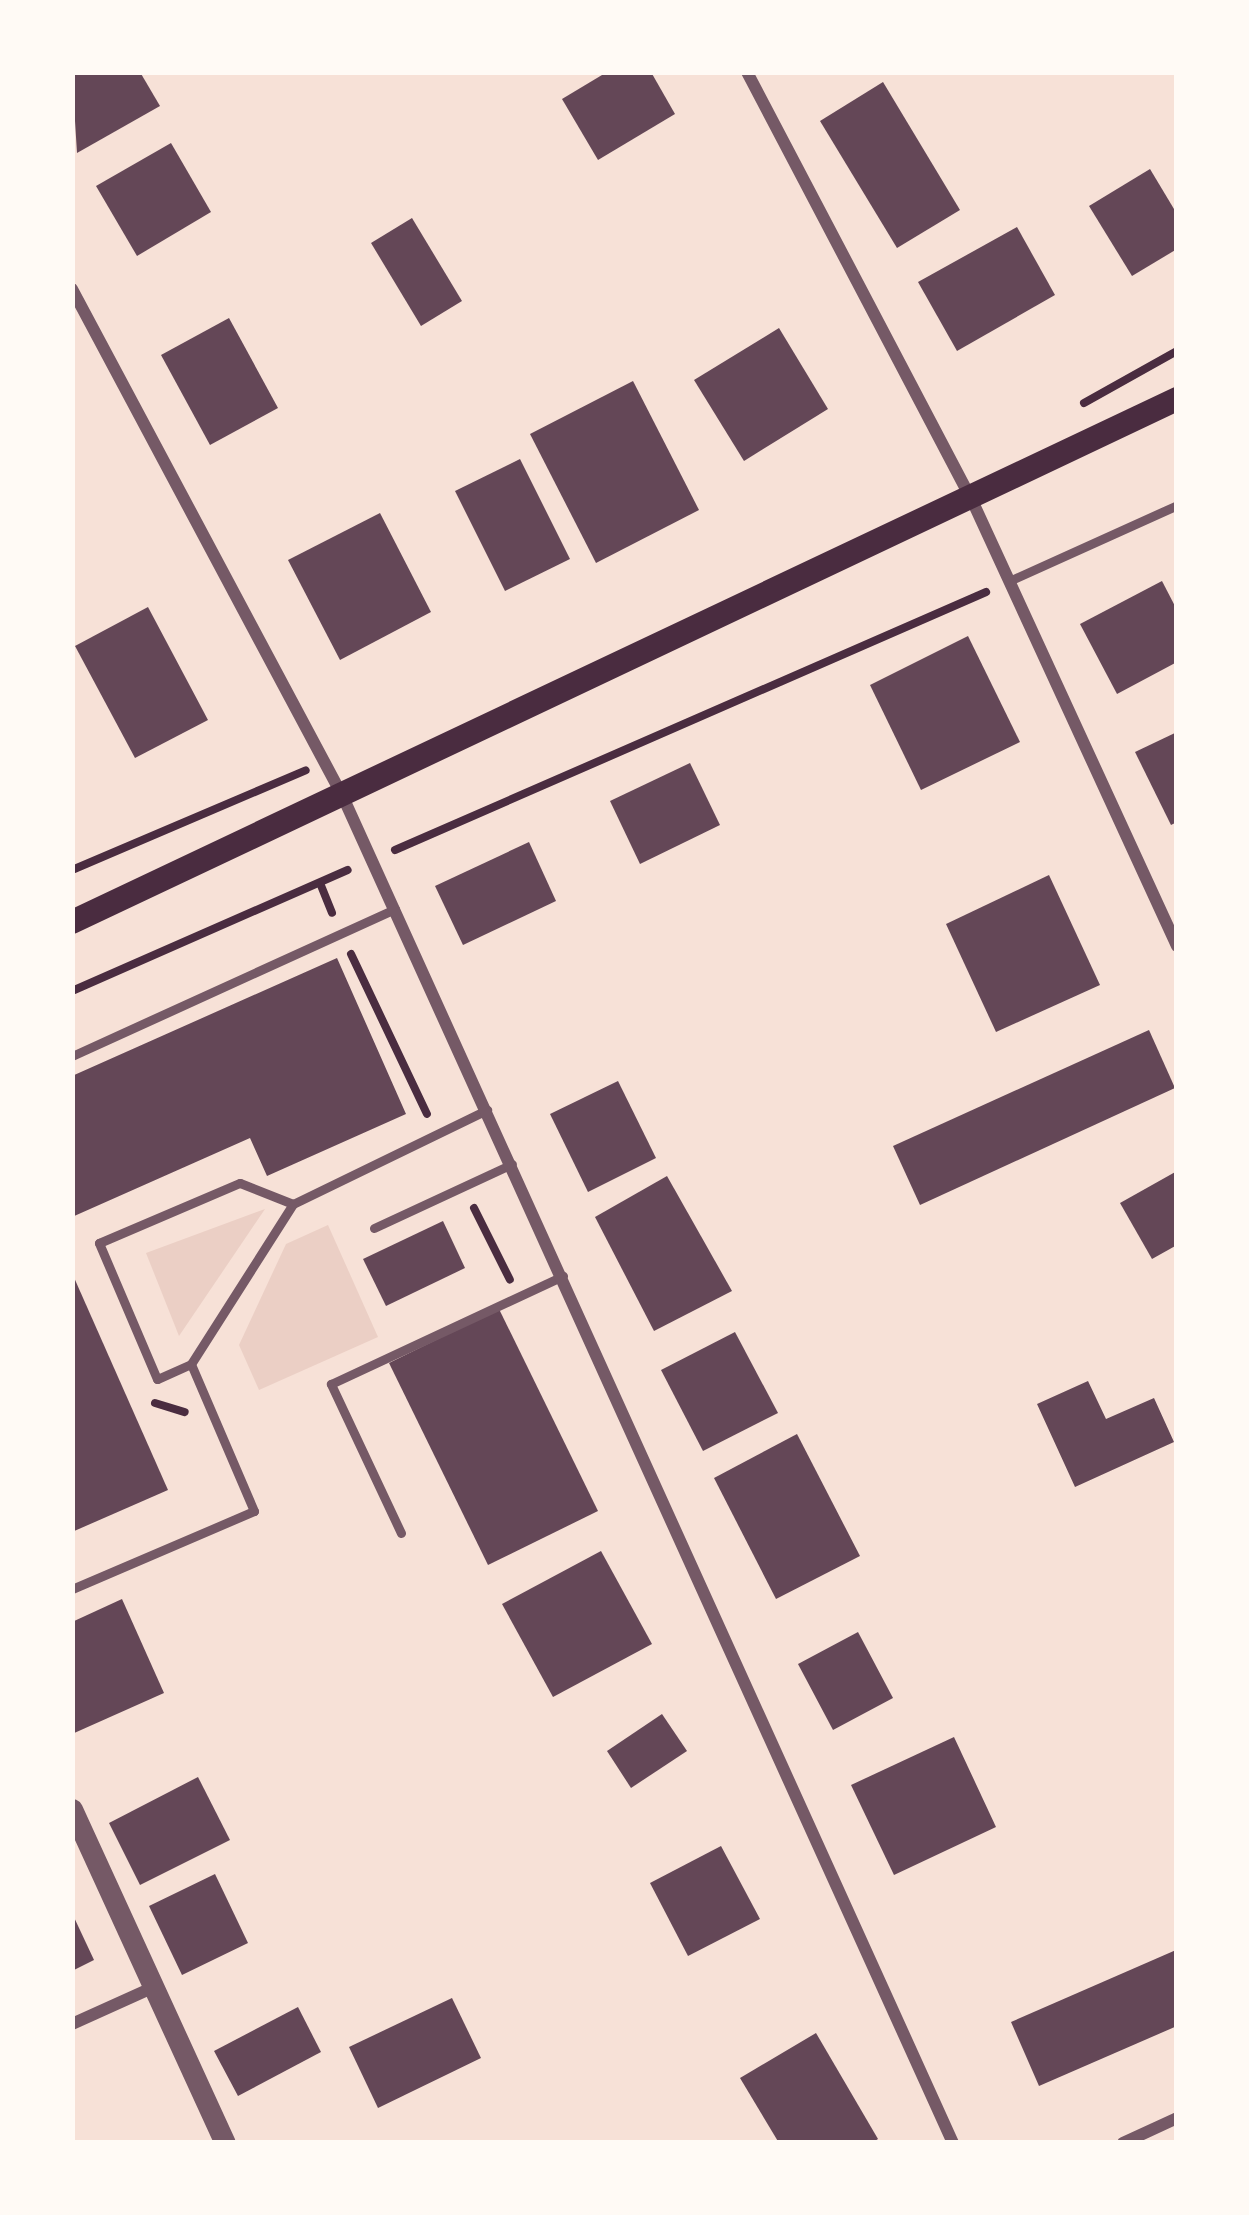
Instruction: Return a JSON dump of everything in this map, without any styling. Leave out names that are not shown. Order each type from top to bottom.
[{"type":"main road","points":[[72,922],[1177,399]]},
{"type":"street","points":[[747,72],[971,498],[1177,946]]},
{"type":"street","points":[[72,290],[344,797],[952,2143]]},
{"type":"street","points":[[72,1809],[225,2143]]},
{"type":"street","points":[[72,2024],[154,1987]]},
{"type":"street","points":[[1123,2143],[1177,2119]]},
{"type":"lane","points":[[1010,581],[1177,505]]},
{"type":"lane","points":[[72,1056],[395,909]]},
{"type":"lane","points":[[293,1204],[240,1183],[99,1243],[158,1378],[191,1364],[293,1204],[487,1110]]},
{"type":"lane","points":[[374,1228],[512,1164]]},
{"type":"lane","points":[[401,1533],[332,1384],[563,1276]]},
{"type":"lane","points":[[72,1589],[254,1511],[191,1364]]},
{"type":"path","points":[[72,991],[1010,581]]},
{"type":"path","points":[[345,942],[437,1134]]},
{"type":"path","points":[[463,1186],[518,1296]]},
{"type":"shaded area","points":[[265,1209],[179,1336],[146,1253]]},
{"type":"shaded area","points":[[328,1225],[378,1337],[259,1390],[239,1345],[286,1244]]},
{"type":"building","points":[[72,72],[140,72],[160,106],[77,153]]},
{"type":"building","points":[[607,72],[651,72],[675,114],[598,160],[562,99]]},
{"type":"building","points":[[883,82],[960,210],[897,248],[820,121]]},
{"type":"building","points":[[171,143],[211,212],[137,256],[96,186]]},
{"type":"building","points":[[1150,169],[1177,214],[1177,249],[1132,276],[1089,206]]},
{"type":"building","points":[[412,218],[462,301],[421,326],[371,243]]},
{"type":"building","points":[[1017,227],[1055,295],[957,351],[918,282]]},
{"type":"building","points":[[229,318],[278,408],[210,445],[161,355]]},
{"type":"building","points":[[779,328],[828,409],[744,461],[694,380]]},
{"type":"building","points":[[633,381],[699,510],[596,563],[530,434]]},
{"type":"building","points":[[520,459],[570,559],[505,591],[455,491]]},
{"type":"building","points":[[380,513],[431,612],[340,660],[288,560]]},
{"type":"building","points":[[1162,581],[1177,610],[1177,662],[1117,694],[1080,624]]},
{"type":"building","points":[[148,607],[208,720],[135,758],[75,646]]},
{"type":"building","points":[[968,636],[1020,742],[921,790],[870,685]]},
{"type":"building","points":[[1177,732],[1177,822],[1171,825],[1135,752]]},
{"type":"building","points":[[690,763],[720,825],[640,864],[610,801]]},
{"type":"building","points":[[529,842],[556,901],[463,945],[435,886]]},
{"type":"building","points":[[1049,875],[1100,985],[996,1032],[946,924]]},
{"type":"building","points":[[337,958],[406,1114],[267,1176],[250,1138],[72,1217],[72,1076]]},
{"type":"building","points":[[1149,1030],[1175,1088],[920,1205],[893,1146]]},
{"type":"building","points":[[618,1081],[656,1158],[588,1192],[550,1114]]},
{"type":"building","points":[[1177,1171],[1177,1245],[1152,1259],[1120,1203]]},
{"type":"building","points":[[667,1176],[732,1291],[654,1331],[595,1217]]},
{"type":"building","points":[[443,1221],[465,1268],[386,1306],[363,1259]]},
{"type":"building","points":[[72,1273],[168,1490],[72,1532]]},
{"type":"building","points":[[499,1309],[598,1511],[488,1565],[389,1363]]},
{"type":"building","points":[[735,1332],[778,1413],[703,1451],[661,1370]]},
{"type":"building","points":[[1088,1381],[1106,1419],[1154,1398],[1174,1442],[1075,1487],[1037,1404]]},
{"type":"building","points":[[797,1434],[860,1556],[776,1599],[714,1478]]},
{"type":"building","points":[[601,1551],[652,1644],[553,1697],[502,1604]]},
{"type":"building","points":[[122,1599],[164,1693],[72,1734],[72,1622]]},
{"type":"building","points":[[858,1632],[893,1698],[833,1730],[798,1664]]},
{"type":"building","points":[[662,1714],[687,1751],[631,1788],[607,1751]]},
{"type":"building","points":[[954,1737],[996,1827],[894,1875],[851,1785]]},
{"type":"building","points":[[198,1777],[230,1840],[140,1885],[109,1823]]},
{"type":"building","points":[[721,1846],[760,1919],[688,1956],[650,1883]]},
{"type":"building","points":[[215,1874],[248,1943],[182,1975],[149,1906]]},
{"type":"building","points":[[72,1913],[94,1960],[72,1971]]},
{"type":"building","points":[[1176,1950],[1177,2026],[1039,2086],[1011,2022]]},
{"type":"building","points":[[452,1998],[481,2058],[378,2108],[349,2047]]},
{"type":"building","points":[[298,2007],[321,2052],[238,2096],[214,2051]]},
{"type":"building","points":[[816,2033],[878,2139],[872,2143],[779,2143],[740,2078]]}]
